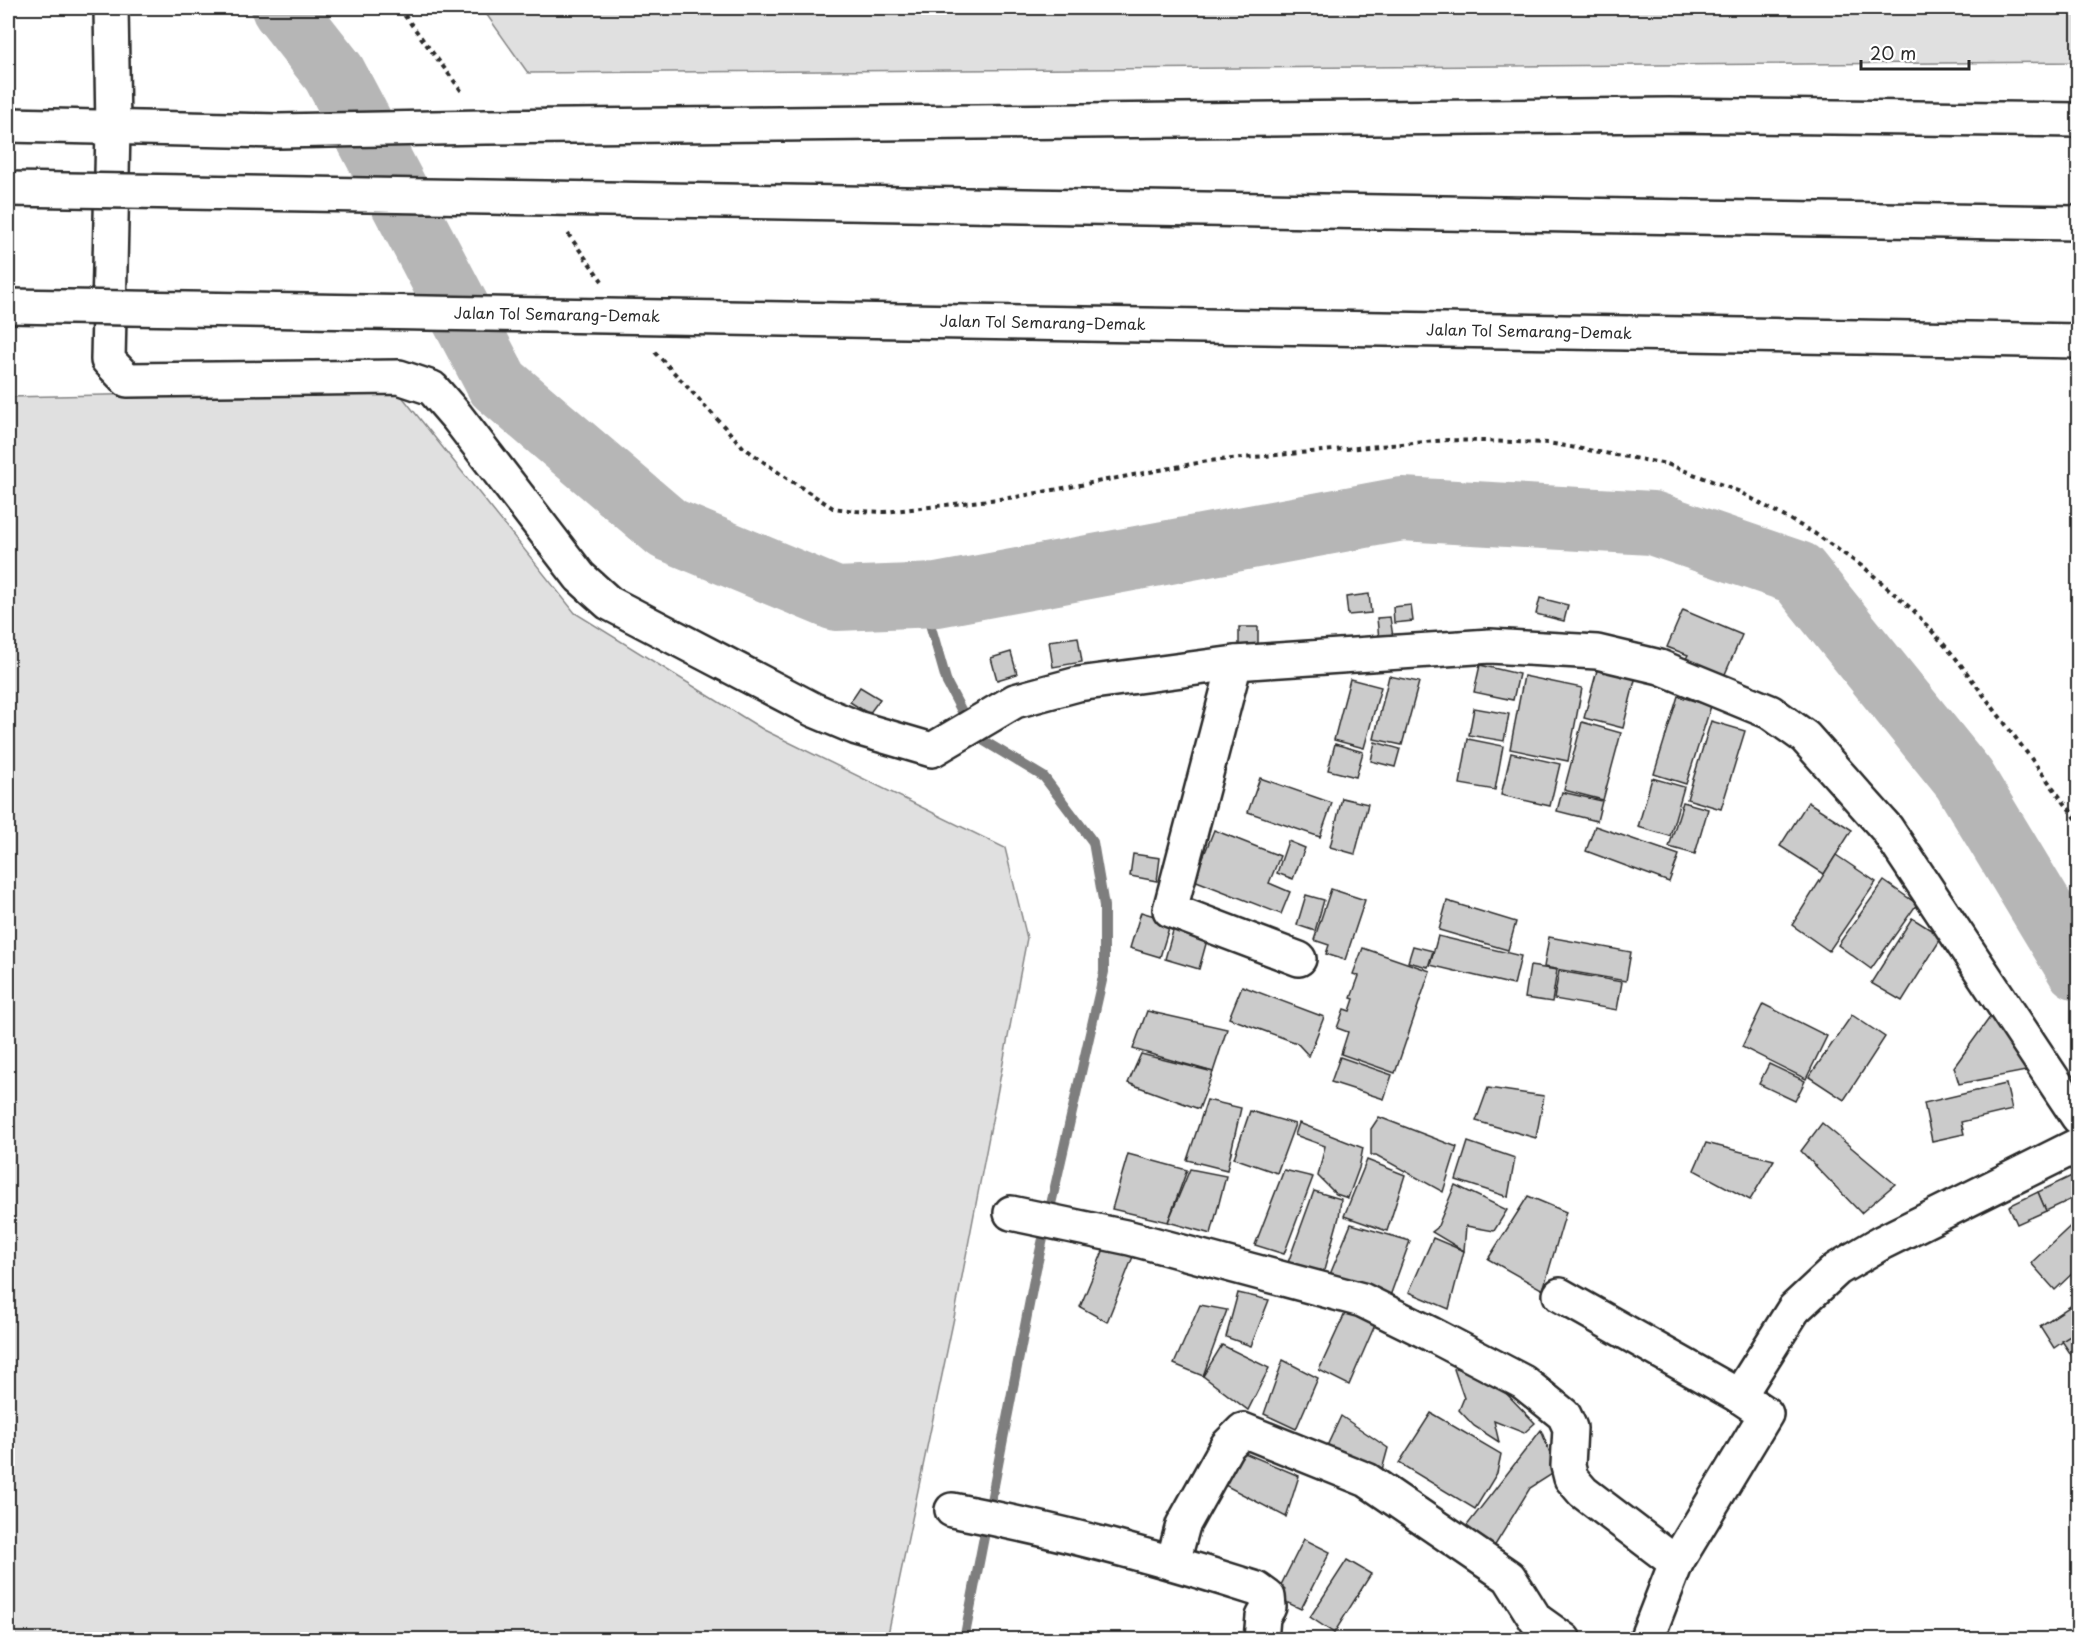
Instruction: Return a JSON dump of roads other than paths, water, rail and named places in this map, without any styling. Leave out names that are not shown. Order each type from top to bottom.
[{"type":"main road","points":[[111,8],[113,128],[108,360],[127,380],[399,377],[432,388],[457,417],[580,577],[609,603],[814,710],[857,728],[932,750],[1015,701],[1078,684],[1235,663],[1490,646],[1597,652],[1660,667],[1770,712],[1805,737],[1887,829],[2079,1117]]},
{"type":"main road","points":[[8,125],[278,131],[486,126],[1669,115],[2079,120]]},
{"type":"main road","points":[[8,189],[2079,223]]},
{"type":"main road","name":"Jalan Tol Semarang–Demak","points":[[8,306],[2079,340]]},
{"type":"main road","points":[[1235,663],[1170,910],[1299,960]]},
{"type":"main road","points":[[1739,1396],[1794,1309],[1837,1269],[1881,1243],[2079,1145]]},
{"type":"main road","points":[[1011,1213],[1130,1238],[1362,1300],[1512,1376],[1552,1403],[1564,1415],[1570,1428],[1568,1466],[1571,1478],[1583,1492],[1676,1563]]},
{"type":"main road","points":[[1560,1295],[1739,1396],[1766,1414],[1676,1563],[1646,1640]]},
{"type":"main road","points":[[1173,1562],[1183,1525],[1227,1446],[1244,1430],[1367,1480],[1509,1577],[1536,1620],[1564,1640]]},
{"type":"main road","points":[[977,1514],[1173,1562],[1257,1589],[1268,1597],[1269,1607],[1263,1617],[1261,1640]]},
{"type":"waterway","points":[[283,8],[334,73],[498,384],[668,529],[836,599],[937,595],[1402,509],[1652,523],[1798,573],[1964,779],[2078,968]]},
{"type":"waterway","points":[[922,596],[947,683],[966,719]]},
{"type":"waterway","points":[[984,741],[1044,777],[1093,842],[1104,906],[1104,972],[1049,1213]]},
{"type":"waterway","points":[[964,1640],[1046,1226]]}]
